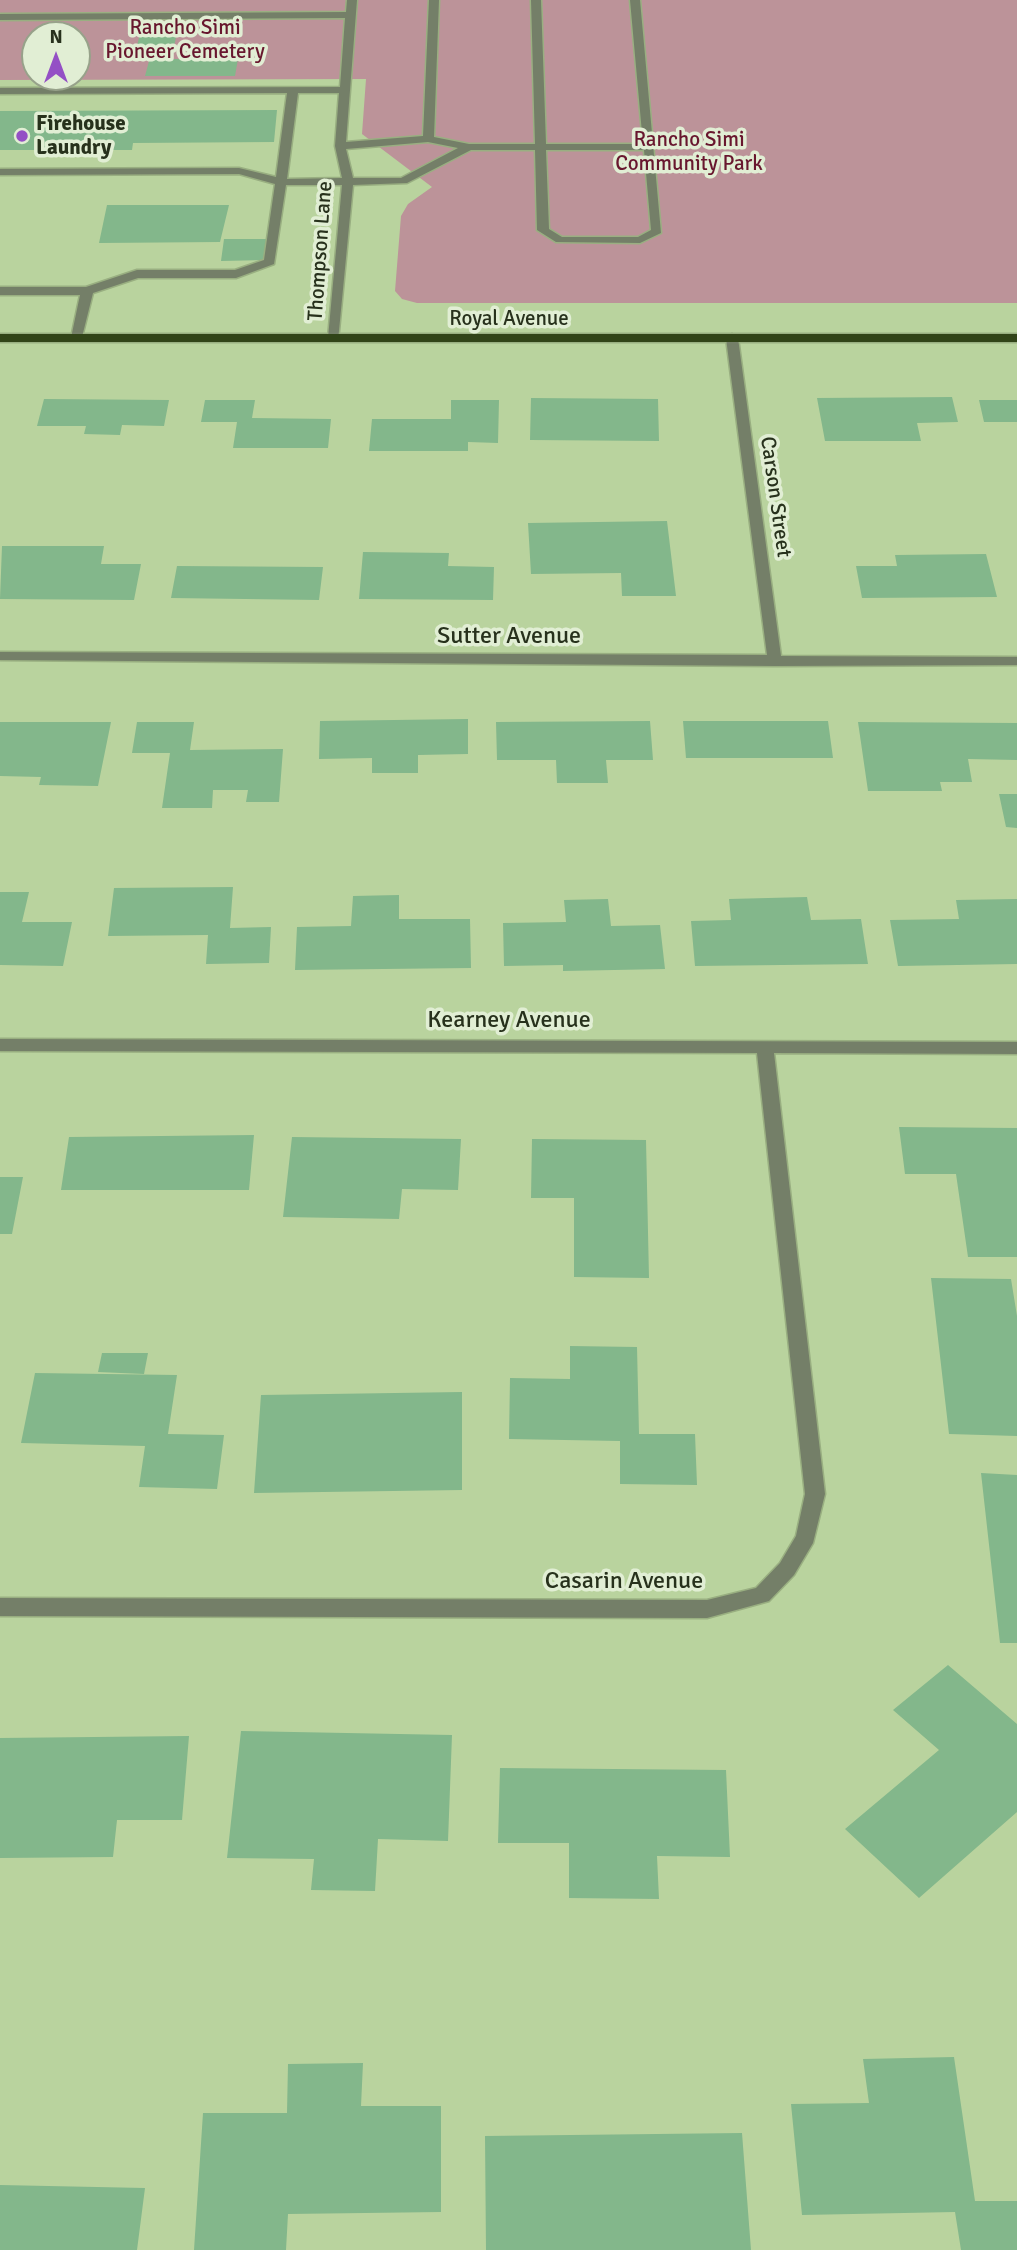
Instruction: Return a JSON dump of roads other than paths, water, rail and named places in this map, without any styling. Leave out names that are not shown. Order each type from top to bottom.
[{"type":"main road","name":"Royal Avenue","points":[[0,338],[1017,338]]},
{"type":"street","name":"Thompson Lane","points":[[334,338],[348,181],[340,146],[352,0]]},
{"type":"street","points":[[428,139],[434,0]]},
{"type":"street","points":[[536,0],[542,230],[560,240],[640,240],[657,231],[635,0]]},
{"type":"street","points":[[0,17],[351,15]]},
{"type":"street","points":[[0,291],[87,291],[136,274],[236,274],[270,262],[293,90]]},
{"type":"street","points":[[0,91],[345,90]]},
{"type":"street","points":[[340,146],[428,139],[469,148],[648,147]]},
{"type":"street","points":[[0,172],[239,172],[281,181],[403,181],[469,148]]},
{"type":"street","points":[[77,338],[87,291]]},
{"type":"street","name":"Carson Street","points":[[732,338],[775,662]]},
{"type":"street","name":"Sutter Avenue","points":[[0,656],[775,662],[1017,661]]},
{"type":"street","name":"Kearney Avenue","points":[[0,1045],[1017,1048]]},
{"type":"street","name":"Casarin Avenue","points":[[0,1607],[707,1609],[762,1595],[787,1569],[806,1537],[815,1494],[765,1046]]},
{"type":"place","name":"Firehouse Laundry","points":[[22,136]]},
{"type":"park label","name":"Rancho Simi Pioneer Cemetery","points":[[185,40]]},
{"type":"park label","name":"Rancho Simi Community Park","points":[[689,152]]}]
